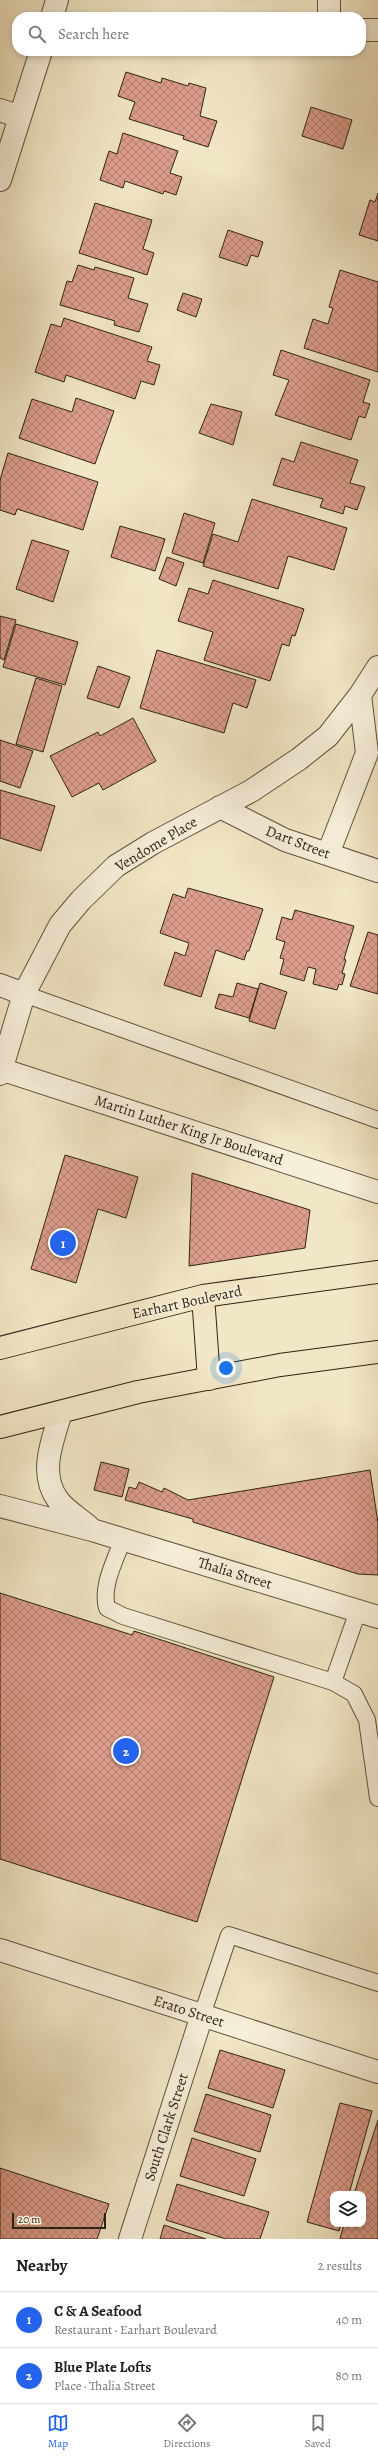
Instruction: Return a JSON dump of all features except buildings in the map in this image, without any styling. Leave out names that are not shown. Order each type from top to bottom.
[{"type":"main road","name":"Earhart Boulevard","points":[[0,1348],[203,1296],[378,1272]]},
{"type":"main road","points":[[203,1296],[210,1379]]},
{"type":"main road","points":[[0,1427],[138,1392],[288,1364],[378,1352]]},
{"type":"street","points":[[53,12],[57,0]]},
{"type":"street","points":[[329,0],[329,12]]},
{"type":"street","points":[[366,30],[378,30]]},
{"type":"street","points":[[0,180],[10,113],[38,56]]},
{"type":"street","name":"Vendome Place","points":[[1,1071],[24,994],[60,925],[80,900],[116,866],[153,843],[220,808],[263,783],[328,736],[360,695],[378,667]]},
{"type":"street","points":[[328,854],[367,753],[360,695]]},
{"type":"street","name":"Dart Street","points":[[220,808],[286,840],[378,871]]},
{"type":"street","points":[[0,985],[24,994]]},
{"type":"street","name":"Martin Luther King Jr Boulevard","points":[[1,1071],[378,1192]]},
{"type":"street","name":"Thalia Street","points":[[61,1412],[47,1464],[49,1481],[58,1500],[92,1530]]},
{"type":"street","name":"Thalia Street","points":[[0,1506],[123,1539],[368,1614]]},
{"type":"street","name":"Erato Street","points":[[0,1950],[378,2072]]},
{"type":"street","name":"South Clark Street","points":[[130,2239],[202,2015]]},
{"type":"lane","points":[[24,994],[378,1120]]},
{"type":"lane","points":[[123,1539],[106,1588],[104,1598],[106,1608],[122,1616],[333,1682],[354,1694],[367,1720],[378,1798]]},
{"type":"lane","points":[[333,1682],[368,1614]]},
{"type":"lane","points":[[202,2015],[229,1935],[378,1983]]},
{"type":"place","name":"C & A Seafood","points":[[63,1243]]},
{"type":"place","name":"Blue Plate Lofts","points":[[126,1751]]}]
